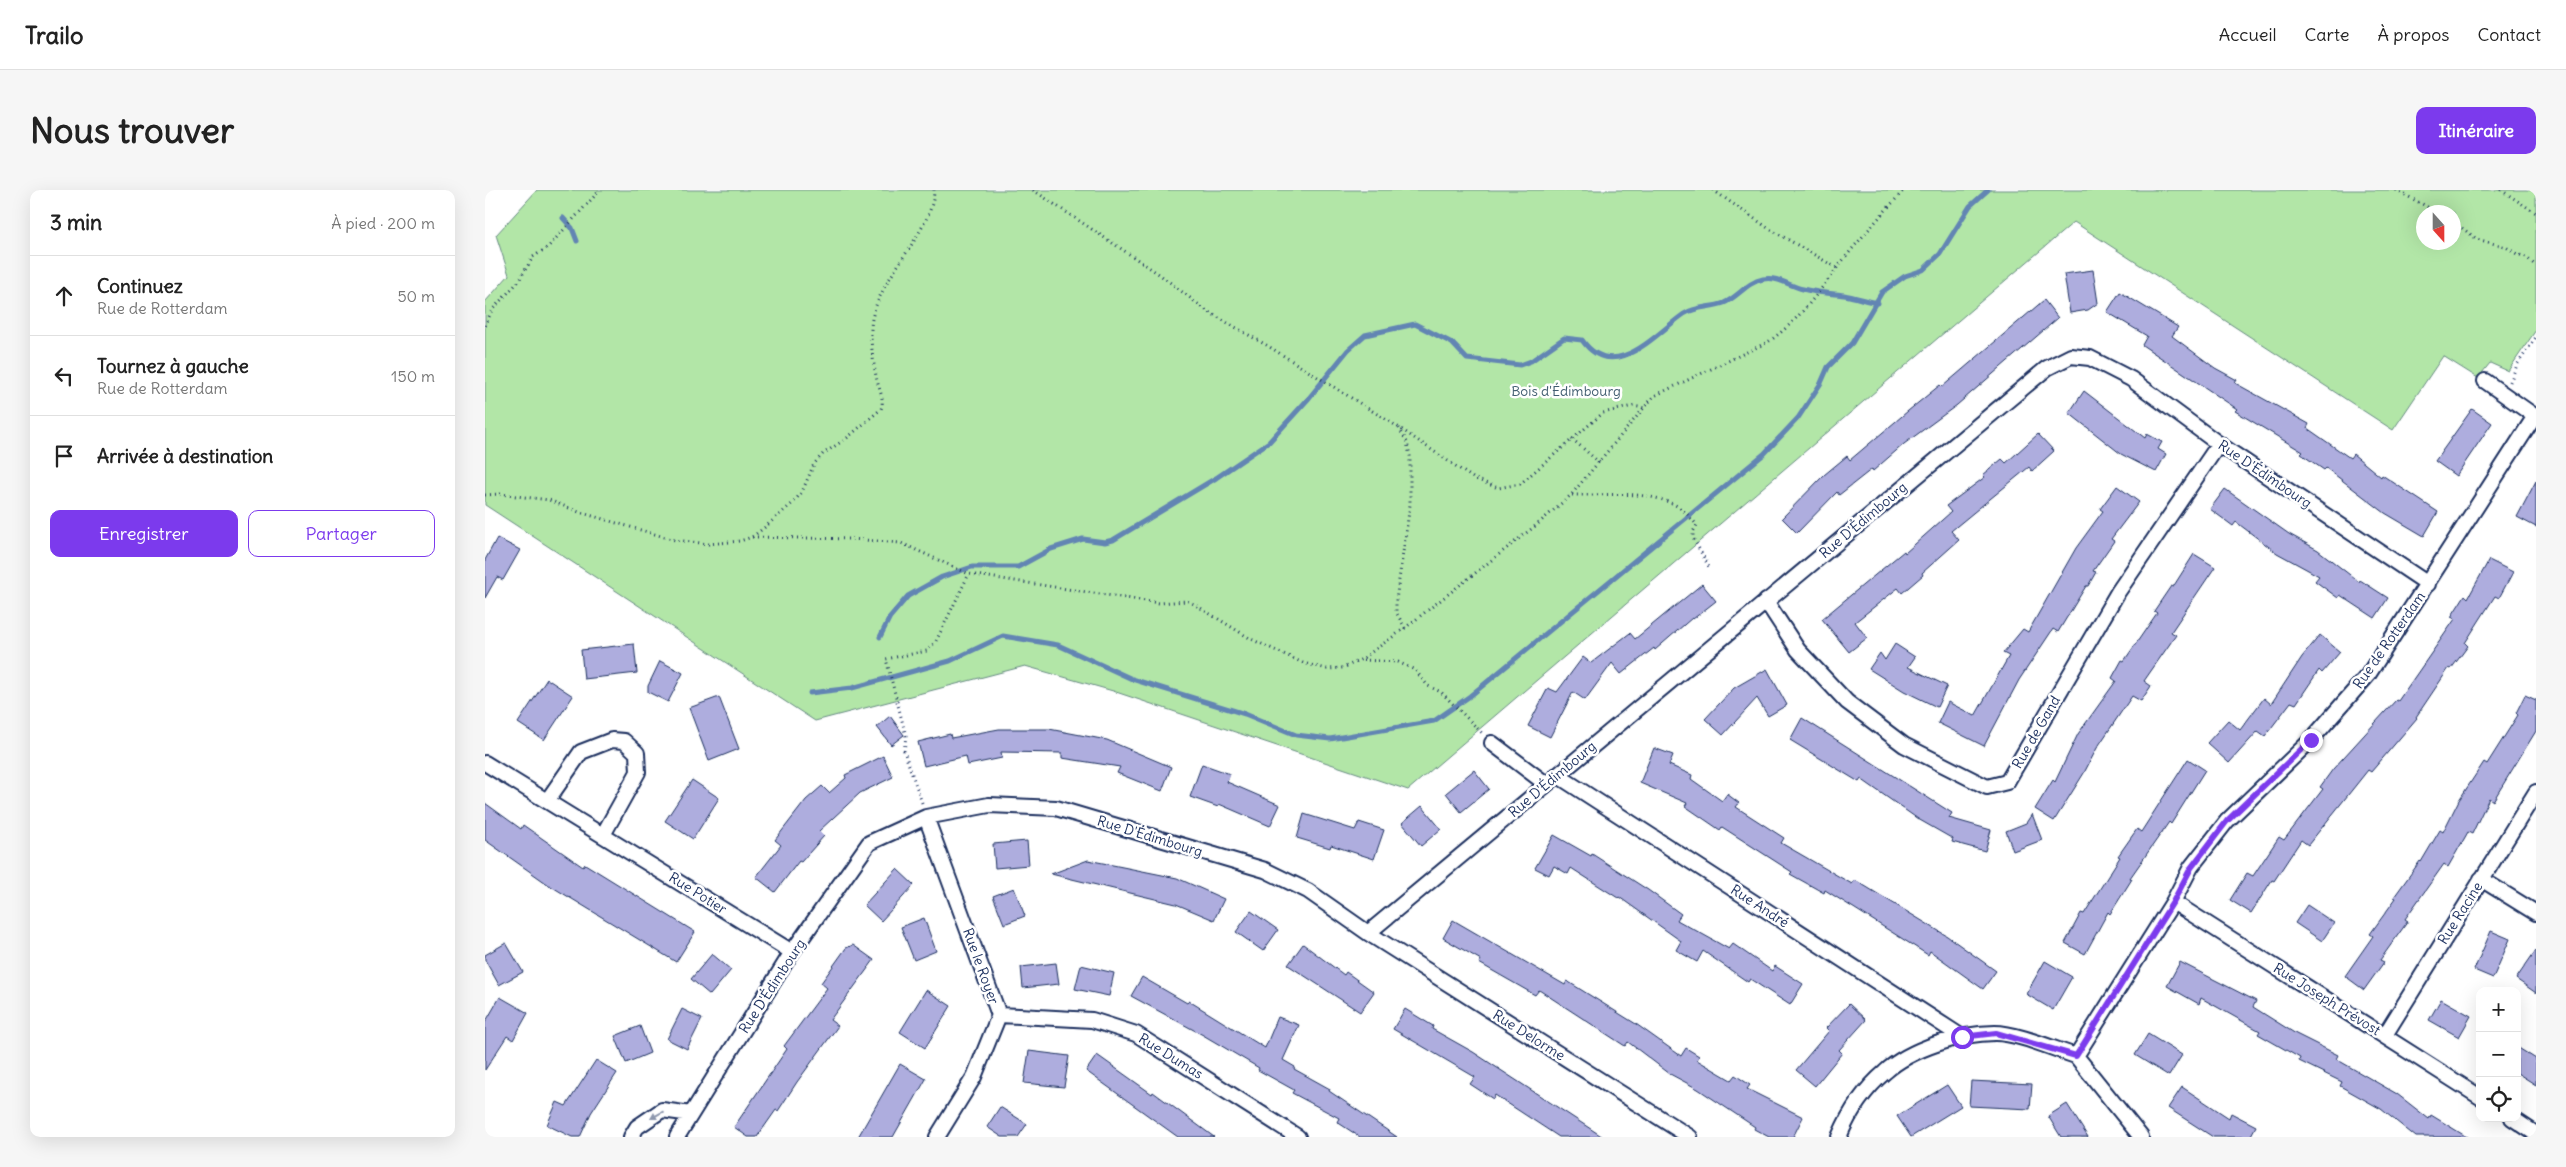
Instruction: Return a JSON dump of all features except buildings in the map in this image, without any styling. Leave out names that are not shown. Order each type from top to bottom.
[{"type":"street","name":"Rue D'Édimbourg","points":[[677,1137],[792,952],[869,843],[926,817],[989,805],[1056,808],[1265,870],[1309,891],[1368,933],[2047,368],[2071,356],[2090,358],[2131,379],[2219,444],[2429,584]]},
{"type":"street","points":[[2485,381],[2535,416]]},
{"type":"street","name":"Rue de Rotterdam","points":[[2076,1056],[2173,902],[2191,868],[2227,821],[2311,740],[2368,675],[2429,584],[2535,416]]},
{"type":"street","name":"Rue de Gand","points":[[1766,601],[1798,650],[1847,702],[1905,745],[1987,787],[2007,782],[2118,592],[2219,444]]},
{"type":"street","points":[[547,801],[581,752],[612,740],[624,741],[637,753],[638,772],[603,835]]},
{"type":"street","points":[[1492,744],[1546,784]]},
{"type":"street","name":"Rue Potier","points":[[485,763],[792,952]]},
{"type":"street","name":"Rue André","points":[[1557,775],[1962,1037]]},
{"type":"street","name":"Rue Racine","points":[[2385,1035],[2536,792]]},
{"type":"street","name":"Rue le Royer","points":[[926,817],[999,1015],[974,1077],[937,1137]]},
{"type":"street","points":[[2481,878],[2536,913]]},
{"type":"street","name":"Rue Joseph Prévost","points":[[2173,902],[2476,1094]]},
{"type":"street","name":"Rue Delorme","points":[[1368,933],[1690,1137]]},
{"type":"street","name":"Rue Dumas","points":[[999,1015],[1092,1020],[1136,1034],[1298,1137]]},
{"type":"street","points":[[1839,1137],[1847,1118],[1885,1071],[1924,1048],[1962,1037],[1996,1033],[2076,1056],[2141,1137]]},
{"type":"street","points":[[631,1137],[637,1128],[662,1110],[691,1114]]},
{"type":"street","points":[[2518,1122],[2536,1134]]},
{"type":"path","points":[[485,326],[492,310],[518,282],[533,257],[548,247],[600,190]]},
{"type":"path","points":[[752,537],[779,516],[801,495],[814,464],[823,454],[847,438],[881,409],[882,398],[875,367],[873,318],[892,273],[928,216],[934,190]]},
{"type":"path","points":[[1033,190],[1159,274],[1207,311],[1268,346],[1399,427],[1473,478],[1498,488],[1520,484],[1603,413],[1633,406],[1645,408]]},
{"type":"path","points":[[1713,190],[1768,228],[1837,268]]},
{"type":"path","points":[[485,495],[500,494],[549,500],[579,512],[691,543],[727,543],[752,537],[852,539],[901,543],[969,574],[1159,603],[1187,601],[1251,639],[1303,663],[1327,669],[1343,668],[1362,660],[1539,523],[1571,495],[1645,408],[1663,391],[1768,342],[1783,332],[1800,315],[1837,268],[1904,190]]},
{"type":"path","points":[[2396,190],[2424,205]]},
{"type":"path","points":[[2501,190],[2536,213]]},
{"type":"path","points":[[2461,228],[2477,239],[2506,247],[2526,257],[2536,266]]},
{"type":"path","points":[[2510,383],[2517,365],[2536,337]]},
{"type":"path","points":[[1399,427],[1407,442],[1410,456],[1410,516],[1396,600],[1396,612],[1405,628]]},
{"type":"path","points":[[1572,440],[1600,463]]},
{"type":"path","points":[[1571,495],[1611,493],[1643,497],[1673,504],[1684,511],[1697,525],[1693,532],[1693,538],[1709,567]]},
{"type":"path","points":[[926,817],[904,751],[906,736],[886,659],[927,651],[936,641],[969,574]]},
{"type":"path","points":[[1362,660],[1398,662],[1415,670],[1428,686],[1441,692],[1453,703],[1492,744]]},
{"type":"green space","name":"Bois d'Édimbourg","points":[[537,190],[2536,190],[2536,330],[2508,371],[2490,363],[2478,378],[2443,356],[2393,430],[2074,222],[1408,790],[1113,691],[1025,666],[815,721],[485,505],[485,302],[509,275],[496,235]]},
{"type":"waterway","points":[[810,693],[852,688],[950,661],[1003,636],[1058,645],[1132,679],[1245,714],[1296,735],[1330,739],[1434,721],[1470,696],[1764,454],[1798,418],[1821,383],[1828,367],[1852,343],[1882,292],[1905,276],[1923,270],[1940,254],[1970,206],[1988,190]]},
{"type":"waterway","points":[[563,218],[572,228],[577,241]]},
{"type":"waterway","points":[[880,637],[890,617],[908,596],[942,577],[972,567],[1018,567],[1051,549],[1083,539],[1105,542],[1113,540],[1216,478],[1269,442],[1309,398],[1348,350],[1365,335],[1415,324],[1452,343],[1467,359],[1520,365],[1531,361],[1564,338],[1582,340],[1594,353],[1607,358],[1621,357],[1635,351],[1689,311],[1724,303],[1752,283],[1768,278],[1798,288],[1844,295],[1878,303]]},
{"type":"route","points":[[1962,1037],[1996,1033],[2033,1042],[2076,1056],[2173,902],[2191,868],[2227,821],[2311,740]]}]
